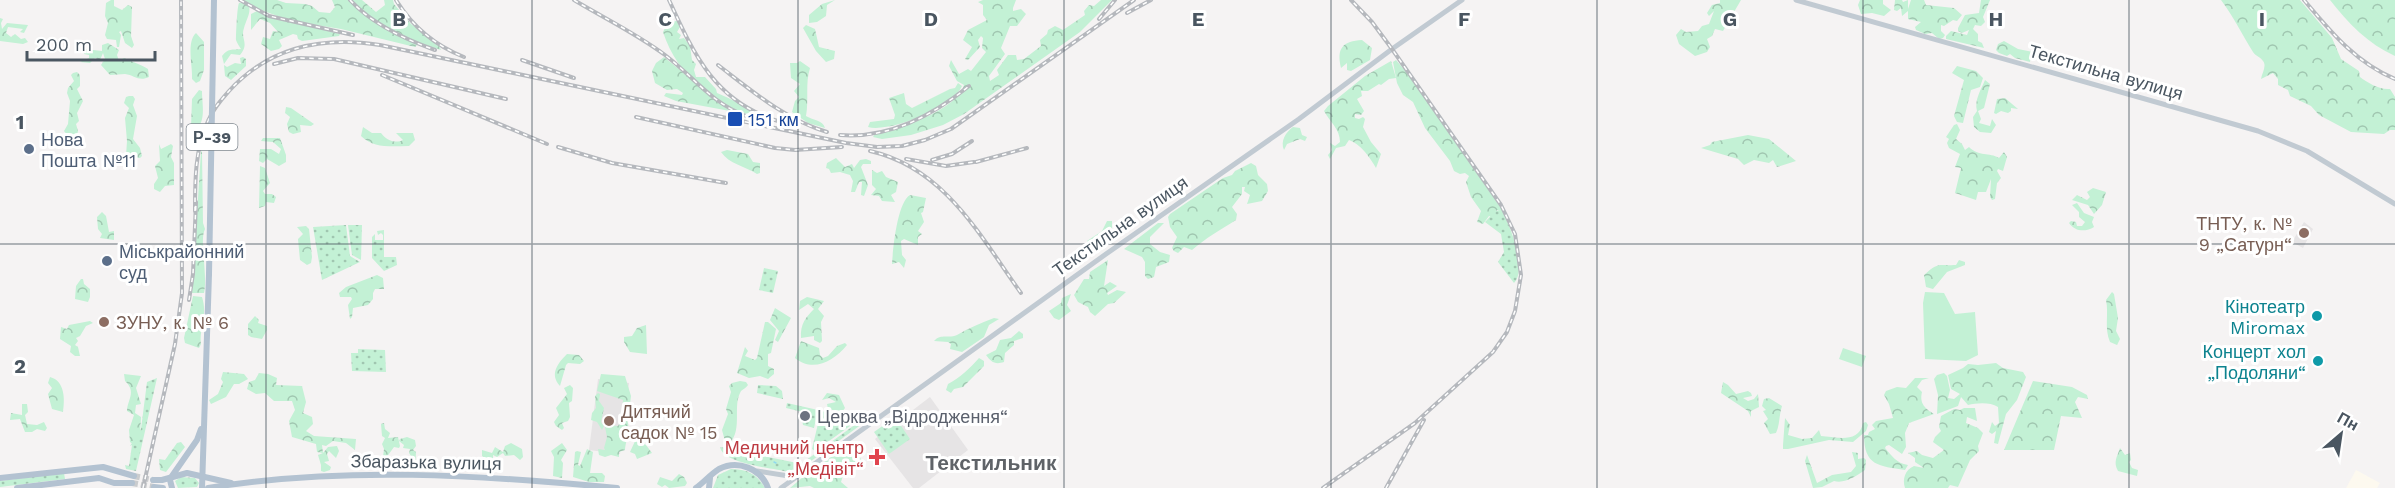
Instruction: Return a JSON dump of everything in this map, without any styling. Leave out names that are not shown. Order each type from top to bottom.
[{"type":"main road","name":"Р-39","points":[[202,488],[214,0]]},
{"type":"main road","name":"Р-39","points":[[171,478],[197,440],[203,416]]},
{"type":"main road","points":[[203,466],[207,474],[217,480]]},
{"type":"main road","points":[[696,488],[718,470],[730,466],[757,471],[768,488]]},
{"type":"main road","points":[[0,478],[103,467],[133,479],[113,485],[99,478],[17,488]]},
{"type":"main road","points":[[113,485],[109,475],[112,471],[117,471]]},
{"type":"main road","name":"Збаразька вулиця","points":[[171,478],[187,473],[235,484]]},
{"type":"main road","name":"Збаразька вулиця","points":[[208,488],[352,475],[459,476],[617,488]]},
{"type":"main road","points":[[158,486],[162,480],[171,478]]},
{"type":"main road","points":[[158,486],[171,478]]},
{"type":"main road","points":[[171,478],[172,488]]},
{"type":"main road","points":[[709,488],[710,478]]},
{"type":"street","name":"Текстильна вулиця","points":[[781,488],[1462,0]]},
{"type":"street","name":"Текстильна вулиця","points":[[1796,0],[2258,131],[2307,151],[2395,204]]},
{"type":"street","points":[[757,471],[795,477]]},
{"type":"shaded area","name":"ТНТУ, к. № 9 „Сатурн“","points":[[2304,222],[2313,229],[2303,248],[2292,242]]},
{"type":"shaded area","name":"Дитячий садок № 15","points":[[598,379],[629,383],[620,454],[589,450]]},
{"type":"shaded area","points":[[930,397],[968,450],[919,488],[913,488],[875,439]]},
{"type":"shaded area","points":[[2356,470],[2380,483],[2377,488],[2346,488]]},
{"type":"green space","points":[[114,0],[114,6],[122,10],[128,5],[132,7],[131,36],[134,45],[132,48],[125,43],[121,31],[119,32],[121,35],[119,47],[117,47],[116,40],[107,39],[105,35],[108,23],[105,16],[106,3]]},
{"type":"green space","points":[[242,0],[277,0],[305,4],[319,12],[330,13],[335,7],[332,0],[362,0],[376,12],[385,5],[384,0],[393,0],[411,24],[438,44],[441,50],[413,41],[418,44],[415,47],[341,29],[291,21],[261,10],[267,15],[340,34],[302,41],[293,34],[279,40],[282,46],[271,51],[261,44],[263,37],[270,39],[273,31],[278,32],[270,23],[260,19],[251,30],[251,14],[259,10],[249,6],[243,32],[245,44],[243,51],[240,55],[231,54],[224,64],[222,56],[224,53],[241,49],[236,37],[238,6],[239,3],[245,3]]},
{"type":"green space","points":[[835,0],[827,5],[826,16],[817,22],[809,23],[809,15],[822,4]]},
{"type":"green space","points":[[1016,0],[1013,11],[1021,9],[1026,14],[1017,26],[1010,26],[1001,48],[1005,54],[989,76],[990,81],[999,75],[997,70],[1008,55],[1016,55],[1017,60],[1024,59],[1041,46],[1040,40],[1048,30],[1055,26],[1063,30],[1085,15],[1084,11],[1089,5],[1094,6],[1101,0],[1112,0],[1080,32],[964,114],[943,125],[911,135],[882,139],[873,137],[875,134],[926,117],[951,102],[959,94],[964,85],[957,81],[949,66],[951,60],[959,74],[968,69],[971,71],[986,52],[982,48],[983,38],[981,36],[978,40],[980,47],[968,60],[965,59],[972,47],[963,40],[968,30],[987,20],[983,15],[983,5],[978,2]]},
{"type":"green space","points":[[1720,0],[1741,0],[1723,31],[1715,29],[1712,36],[1707,39],[1710,47],[1707,52],[1695,56],[1679,44],[1676,35],[1681,29],[1686,32],[1698,31],[1702,26],[1709,24],[1714,11],[1709,16],[1707,13],[1712,5],[1720,3]]},
{"type":"green space","points":[[1860,0],[1883,0],[1883,4],[1891,10],[1884,16],[1872,13],[1861,14],[1858,5]]},
{"type":"green space","points":[[1895,0],[1903,2],[1908,0],[1908,9],[1911,0],[1924,0],[1926,5],[1954,8],[1962,15],[1957,21],[1953,20],[1944,26],[1941,25],[1941,31],[1945,35],[1939,39],[1932,33],[1925,34],[1916,30],[1915,27],[1921,22],[1908,19],[1908,11],[1902,16],[1901,8],[1894,10]]},
{"type":"green space","points":[[1981,0],[1990,0],[1983,17],[1985,22],[1981,26],[1975,25],[1973,29],[1978,34],[1978,41],[1984,48],[1946,39],[1951,31],[1967,35],[1969,30],[1962,33],[1958,31],[1958,28],[1965,15],[1979,13]]},
{"type":"green space","points":[[2221,0],[2300,0],[2332,38],[2341,59],[2359,71],[2360,77],[2367,82],[2390,89],[2395,97],[2395,130],[2384,134],[2351,132],[2319,115],[2311,106],[2290,96],[2288,90],[2278,85],[2278,79],[2273,73],[2261,79],[2264,63],[2254,53]]},
{"type":"green space","points":[[2330,0],[2395,0],[2395,56],[2359,32]]},
{"type":"green space","points":[[0,18],[3,19],[2,29],[7,23],[28,25],[24,33],[20,32],[23,29],[8,27],[6,33],[11,37],[15,34],[21,39],[25,38],[28,42],[23,44],[0,41]]},
{"type":"green space","points":[[677,21],[680,27],[677,32],[681,35],[679,39],[684,38],[690,46],[692,60],[696,64],[694,70],[696,77],[705,77],[717,93],[762,118],[730,107],[701,88],[689,76],[669,48],[663,32],[668,22]]},
{"type":"green space","points":[[806,25],[815,29],[819,47],[835,51],[834,59],[826,62],[816,51],[803,28]]},
{"type":"green space","points":[[196,33],[204,42],[204,70],[200,81],[196,83],[192,79],[191,42]]},
{"type":"green space","points":[[1362,40],[1372,48],[1370,60],[1351,71],[1347,70],[1347,63],[1341,68],[1340,51],[1342,47],[1350,42]]},
{"type":"green space","points":[[2004,41],[2018,49],[2033,52],[2030,62],[2015,58],[2010,54],[2007,56],[1999,53],[1996,50],[1998,44]]},
{"type":"green space","points":[[108,43],[119,50],[117,55],[119,61],[124,58],[145,67],[148,69],[149,77],[142,79],[125,74],[110,75],[101,65],[105,59],[103,53],[100,60],[95,58],[90,63],[80,62],[89,58],[89,55],[84,54],[85,49],[102,51],[102,45]]},
{"type":"green space","points":[[664,57],[730,111],[676,101],[664,96],[666,93],[682,95],[683,93],[677,89],[667,90],[655,83],[652,71],[656,63]]},
{"type":"green space","points":[[240,58],[246,59],[246,66],[231,80],[225,76],[224,65],[227,67],[235,63],[241,64]]},
{"type":"green space","points":[[1396,60],[1414,81],[1501,208],[1492,217],[1489,216],[1483,224],[1477,222],[1481,211],[1471,197],[1466,182],[1469,176],[1454,171],[1450,161],[1425,128],[1413,102],[1403,95],[1397,83],[1393,62]]},
{"type":"green space","points":[[800,61],[810,68],[806,116],[820,122],[825,128],[808,123],[792,112],[795,101],[799,97],[794,91],[800,84],[791,78],[790,63]]},
{"type":"green space","points":[[1391,61],[1396,78],[1389,79],[1368,91],[1361,91],[1362,96],[1357,99],[1364,111],[1361,115],[1355,114],[1355,118],[1365,119],[1363,127],[1381,154],[1376,168],[1361,148],[1349,140],[1345,146],[1336,148],[1330,159],[1328,155],[1332,150],[1330,143],[1335,146],[1340,142],[1340,137],[1324,111],[1365,76]]},
{"type":"green space","points":[[1957,66],[1976,71],[1983,78],[1980,87],[1971,90],[1963,123],[1957,122],[1954,116],[1964,80],[1952,73]]},
{"type":"green space","points":[[77,72],[80,75],[80,86],[77,89],[83,101],[77,113],[79,121],[76,124],[78,131],[75,142],[67,147],[64,145],[68,136],[64,131],[68,124],[70,101],[67,93],[74,81],[71,75]]},
{"type":"green space","points":[[1985,80],[1990,84],[1984,108],[1978,111],[1981,119],[1979,123],[1990,126],[1992,119],[1996,125],[1991,133],[1980,132],[1974,127],[1973,117],[1977,111],[1977,99]]},
{"type":"green space","points":[[958,83],[962,86],[957,94],[935,110],[891,126],[868,127],[870,122],[894,119],[895,115],[889,98],[904,93],[906,104],[912,108],[955,88]]},
{"type":"green space","points":[[199,90],[202,91],[202,119],[194,131],[191,128],[192,99]]},
{"type":"green space","points":[[126,97],[135,99],[133,105],[137,116],[133,139],[140,148],[142,156],[140,158],[126,156],[125,118],[129,108],[124,103]]},
{"type":"green space","points":[[2005,98],[2018,109],[2011,108],[2008,113],[2001,111],[1994,113],[1997,99]]},
{"type":"green space","points":[[286,107],[314,124],[300,125],[301,132],[293,134],[289,132],[287,124],[290,117],[285,113]]},
{"type":"green space","points":[[1957,124],[1960,130],[1956,139],[1965,150],[1969,147],[1976,152],[1999,158],[2004,152],[2007,157],[2003,171],[1998,169],[1997,171],[2001,178],[1997,183],[1995,199],[1992,200],[1990,197],[1991,179],[1986,192],[1978,192],[1976,200],[1955,193],[1961,168],[1955,167],[1960,154],[1949,148],[1947,143],[1949,139],[1946,137]]},
{"type":"green space","points":[[363,127],[372,133],[381,133],[385,138],[394,141],[403,140],[396,133],[413,133],[415,140],[409,146],[377,145],[361,136]]},
{"type":"green space","points":[[1293,127],[1300,128],[1302,135],[1307,137],[1305,141],[1300,139],[1287,144],[1284,150],[1284,137]]},
{"type":"green space","points":[[1748,135],[1769,139],[1796,161],[1777,167],[1773,160],[1769,163],[1754,160],[1744,165],[1738,159],[1701,148],[1712,142]]},
{"type":"green space","points":[[263,138],[280,138],[286,162],[279,166],[267,159],[263,163],[259,161],[260,149],[271,149],[279,154],[281,149],[273,142],[261,141]]},
{"type":"green space","points":[[159,144],[161,149],[171,144],[173,146],[171,157],[174,163],[174,185],[165,186],[160,192],[154,189],[158,178],[155,166],[160,161]]},
{"type":"green space","points":[[727,150],[748,154],[753,162],[760,163],[760,173],[757,174],[728,159],[721,152]]},
{"type":"green space","points":[[201,151],[205,286],[204,293],[192,293]]},
{"type":"green space","points":[[836,158],[845,167],[852,164],[854,168],[860,160],[871,161],[871,164],[863,164],[861,167],[868,185],[864,196],[861,195],[862,182],[859,182],[855,192],[851,192],[853,181],[850,175],[840,172],[831,173],[826,168],[827,163]]},
{"type":"green space","points":[[1251,163],[1256,166],[1258,175],[1267,184],[1268,191],[1262,201],[1247,204],[1250,195],[1244,191],[1245,187],[1242,187],[1242,194],[1232,207],[1237,214],[1236,220],[1192,250],[1184,247],[1178,253],[1174,251],[1172,248],[1177,237],[1170,227],[1168,217],[1170,214],[1223,178]]},
{"type":"green space","points":[[260,166],[265,168],[270,183],[263,191],[265,194],[272,194],[276,197],[274,203],[266,202],[265,206],[259,208]]},
{"type":"green space","points":[[872,170],[877,173],[882,171],[886,177],[898,182],[896,192],[891,195],[895,202],[882,201],[879,196],[871,195],[876,189],[872,185]]},
{"type":"green space","points":[[2093,188],[2106,192],[2102,205],[2094,214],[2088,205],[2072,200],[2077,195],[2087,200],[2090,197],[2087,192]]},
{"type":"green space","points":[[910,195],[926,198],[921,213],[924,222],[918,231],[922,234],[918,237],[918,245],[904,239],[901,241],[902,255],[906,260],[904,268],[899,262],[892,264],[899,216]]},
{"type":"green space","points":[[2077,203],[2084,213],[2094,217],[2092,222],[2094,227],[2081,230],[2069,223],[2076,222],[2077,226],[2082,226],[2085,222],[2072,205]]},
{"type":"green space","points":[[1501,208],[1518,257],[1518,276],[1514,283],[1498,262],[1504,252],[1501,234],[1485,222]]},
{"type":"green space","points":[[102,212],[106,216],[109,232],[114,231],[114,240],[100,238],[102,234],[98,229],[97,217]]},
{"type":"green space","points":[[1107,221],[1112,221],[1112,230],[1107,231],[1090,247],[1087,246],[1087,241],[1102,231]]},
{"type":"green space","points":[[1158,223],[1164,223],[1150,237],[1150,244],[1160,252],[1170,255],[1169,262],[1156,267],[1154,277],[1148,279],[1145,276],[1145,262],[1142,257],[1124,249]]},
{"type":"green space","points":[[346,225],[350,256],[360,262],[322,280],[313,227]]},
{"type":"green space","points":[[348,225],[362,225],[361,260],[352,255]]},
{"type":"green space","points":[[306,226],[309,229],[312,257],[311,263],[307,265],[300,260],[298,239],[303,234],[297,227]]},
{"type":"green space","points":[[384,230],[384,257],[396,257],[397,265],[384,271],[372,258],[372,237],[375,234],[375,240],[383,240],[383,235],[381,233],[378,235],[377,231]]},
{"type":"green space","points":[[1108,260],[1104,286],[1110,282],[1117,286],[1107,293],[1108,295],[1117,290],[1126,292],[1095,316],[1088,307],[1078,302],[1074,295],[1084,279],[1089,279],[1090,272]]},
{"type":"green space","points":[[1959,260],[1965,262],[1965,265],[1947,272],[1933,289],[1926,287],[1924,275],[1939,265],[1956,265]]},
{"type":"green space","points":[[764,268],[778,271],[773,293],[759,290]]},
{"type":"green space","points":[[377,275],[383,278],[384,289],[375,289],[373,299],[368,305],[353,308],[350,319],[348,305],[352,299],[351,297],[340,297],[339,293],[346,287]]},
{"type":"green space","points":[[81,279],[90,289],[88,302],[75,299],[76,286]]},
{"type":"green space","points":[[1925,292],[1944,293],[1955,314],[1975,312],[1978,355],[1966,361],[1925,359],[1923,303]]},
{"type":"green space","points":[[2112,292],[2118,318],[2116,331],[2120,339],[2117,345],[2110,342],[2107,332],[2106,300]]},
{"type":"green space","points":[[1071,294],[1067,305],[1071,311],[1059,320],[1054,318],[1049,311],[1061,303],[1062,298]]},
{"type":"green space","points":[[193,296],[202,297],[204,304],[199,348],[185,343],[184,338]]},
{"type":"green space","points":[[807,297],[824,301],[818,309],[824,316],[821,322],[822,341],[820,343],[814,340],[814,336],[801,338],[804,321],[814,309],[808,304],[799,310],[800,301]]},
{"type":"green space","points":[[775,308],[791,318],[778,342],[775,340],[779,331],[770,320]]},
{"type":"green space","points":[[255,316],[259,320],[258,323],[267,326],[262,339],[248,335],[248,324]]},
{"type":"green space","points":[[994,318],[999,319],[989,325],[984,337],[962,352],[950,349],[951,344],[948,342],[934,341],[939,337],[957,335]]},
{"type":"green space","points":[[90,321],[93,323],[86,326],[76,338],[78,341],[75,345],[78,347],[80,356],[75,356],[70,352],[71,346],[60,339],[61,327],[67,329],[69,325]]},
{"type":"green space","points":[[765,322],[776,329],[771,353],[768,354],[768,366],[774,369],[774,374],[768,379],[760,376],[749,378],[737,373],[745,347],[748,351],[745,356],[755,360],[757,358]]},
{"type":"green space","points":[[646,325],[647,354],[630,352],[624,342],[624,337],[632,336],[637,328]]},
{"type":"green space","points":[[1019,331],[1023,334],[1023,338],[1014,341],[1014,345],[1005,353],[1004,362],[996,363],[986,355],[996,350],[1000,340],[1011,338]]},
{"type":"green space","points":[[801,341],[819,348],[823,358],[837,346],[845,343],[847,345],[830,360],[809,365],[795,358]]},
{"type":"green space","points":[[1843,348],[1866,356],[1862,367],[1839,359]]},
{"type":"green space","points":[[358,349],[385,350],[386,372],[352,371],[351,353],[358,353]]},
{"type":"green space","points":[[567,354],[579,355],[584,361],[580,364],[568,363],[566,365],[560,386],[555,373]]},
{"type":"green space","points":[[979,358],[984,361],[984,366],[963,387],[954,389],[951,393],[946,390],[948,384],[957,379]]},
{"type":"green space","points":[[1996,363],[2003,368],[2023,372],[2026,377],[2017,400],[2006,414],[1998,444],[1994,443],[1996,431],[1992,434],[1989,432],[1992,422],[1995,426],[1999,423],[1998,407],[1983,403],[1968,405],[1961,397],[1958,406],[1937,414],[1938,395],[1934,379],[1937,375],[1944,373],[1947,376],[1950,390],[1948,398],[1954,399],[1960,394],[1951,389],[1948,375],[1968,364]]},
{"type":"green space","points":[[223,372],[244,374],[248,379],[234,384],[226,397],[211,404],[209,400],[218,394],[223,382],[221,379]]},
{"type":"green space","points":[[259,373],[277,378],[276,385],[302,386],[306,402],[303,413],[312,417],[313,424],[306,431],[314,436],[356,439],[355,450],[346,443],[333,441],[326,446],[322,445],[323,453],[317,452],[316,444],[292,437],[289,421],[295,410],[292,401],[274,401],[265,393],[256,394],[247,389],[249,382],[255,380]]},
{"type":"green space","points":[[124,374],[141,376],[136,388],[141,404],[136,405],[135,413],[141,417],[140,435],[134,445],[130,442],[129,430],[134,415],[127,411],[131,392]]},
{"type":"green space","points":[[601,374],[625,376],[631,396],[629,412],[622,410],[623,400],[597,391]]},
{"type":"green space","points":[[50,377],[59,382],[61,386],[64,396],[63,412],[52,409],[48,394],[52,388],[48,383]]},
{"type":"green space","points":[[157,378],[136,471],[126,469],[125,465],[129,466],[132,445],[130,446],[141,429],[147,382]]},
{"type":"green space","points":[[1915,378],[1929,378],[1922,380],[1917,387],[1922,392],[1921,400],[1924,406],[1934,414],[1909,423],[1905,433],[1906,447],[1902,454],[1889,445],[1886,446],[1885,448],[1895,459],[1908,465],[1905,470],[1875,463],[1867,453],[1864,435],[1868,435],[1875,429],[1872,425],[1876,421],[1893,418],[1884,395],[1886,391],[1897,387],[1906,388]]},
{"type":"green space","points":[[740,381],[748,385],[738,397],[736,431],[730,443],[725,441],[722,430],[728,414],[726,409],[731,392],[729,386]]},
{"type":"green space","points":[[2033,381],[2072,387],[2087,395],[2088,399],[2078,397],[2075,402],[2082,418],[2061,416],[2054,450],[2004,450]]},
{"type":"green space","points":[[1723,382],[1736,394],[1748,391],[1751,393],[1752,396],[1743,398],[1748,401],[1754,399],[1758,394],[1759,407],[1751,411],[1751,417],[1748,411],[1721,393]]},
{"type":"green space","points":[[570,385],[573,388],[572,401],[569,403],[570,417],[568,421],[562,423],[564,428],[562,430],[554,422],[559,415],[556,408],[567,394],[564,388]]},
{"type":"green space","points":[[758,385],[776,386],[782,391],[783,399],[757,393]]},
{"type":"green space","points":[[827,393],[839,395],[845,408],[842,412],[828,409],[827,404],[836,402],[829,398],[822,400]]},
{"type":"green space","points":[[600,394],[599,401],[604,408],[602,430],[597,422],[591,420],[596,408],[595,396]]},
{"type":"green space","points":[[1769,398],[1782,406],[1776,433],[1770,434],[1764,423],[1768,419],[1763,411],[1766,410],[1762,406],[1764,399]]},
{"type":"green space","points":[[787,403],[818,410],[814,428],[803,425],[802,420],[809,422],[811,414],[786,408]]},
{"type":"green space","points":[[22,404],[27,404],[28,412],[25,415],[27,424],[37,425],[44,422],[47,428],[45,431],[37,429],[25,432],[20,419],[10,420],[11,413],[22,415]]},
{"type":"green space","points":[[1975,408],[1977,421],[1967,417],[1966,423],[1983,433],[1978,446],[1979,451],[1970,460],[1958,487],[1950,485],[1948,488],[1905,488],[1906,472],[1914,466],[1924,468],[1908,453],[1917,451],[1933,458],[1944,450],[1933,442],[1941,431],[1939,427],[1941,416],[1954,409]]},
{"type":"green space","points":[[821,411],[856,418],[857,421],[815,451],[812,449]]},
{"type":"green space","points":[[624,416],[629,428],[625,450],[619,452],[619,457],[599,455],[598,449],[605,450],[607,437],[605,427],[607,425],[618,426]]},
{"type":"green space","points":[[895,417],[910,439],[889,454],[874,432]]},
{"type":"green space","points":[[1785,418],[1790,425],[1788,435],[1802,439],[1812,438],[1819,430],[1821,436],[1852,437],[1861,430],[1863,423],[1866,422],[1868,425],[1866,431],[1853,442],[1829,440],[1783,449]]},
{"type":"green space","points":[[860,421],[862,424],[807,464],[805,461]]},
{"type":"green space","points":[[384,423],[385,429],[390,433],[388,438],[398,437],[400,446],[399,448],[394,447],[386,458],[383,457],[382,444],[385,438],[382,436],[381,424]]},
{"type":"green space","points":[[407,437],[415,440],[416,446],[413,450],[416,452],[415,470],[411,467],[410,449],[403,448],[404,445],[399,441]]},
{"type":"green space","points":[[636,439],[646,445],[652,453],[637,459],[635,454],[630,452]]},
{"type":"green space","points":[[181,442],[185,447],[166,472],[160,470],[159,459],[165,460],[177,443]]},
{"type":"green space","points":[[511,443],[522,449],[523,457],[520,460],[514,455],[505,456],[503,453],[497,457],[493,455],[493,460],[489,461],[482,456],[482,450],[492,453],[495,447],[503,452],[505,446]]},
{"type":"green space","points":[[562,443],[567,450],[561,460],[563,463],[562,478],[553,476],[554,457],[551,451]]},
{"type":"green space","points":[[846,445],[858,454],[862,461],[862,465],[856,467],[847,463],[841,482],[848,488],[810,486],[790,488],[816,466]]},
{"type":"green space","points":[[337,446],[339,451],[336,458],[329,451],[327,454],[329,461],[324,462],[331,467],[330,470],[324,472],[321,471],[318,455],[328,447]]},
{"type":"green space","points":[[720,447],[802,464],[804,467],[789,472],[750,464],[730,458],[723,453]]},
{"type":"green space","points":[[2120,448],[2125,455],[2130,453],[2129,462],[2132,468],[2138,470],[2137,476],[2118,471],[2116,462]]},
{"type":"green space","points":[[587,449],[593,452],[590,473],[602,473],[605,476],[604,482],[589,482],[573,477],[575,452],[581,452],[578,465],[580,466]]},
{"type":"green space","points":[[1852,452],[1858,453],[1858,459],[1866,460],[1865,470],[1846,480],[1834,481],[1822,487],[1813,488],[1805,461],[1807,455],[1817,483],[1832,475],[1851,472],[1856,466]]},
{"type":"green space","points":[[731,469],[751,473],[765,488],[713,488],[718,475]]},
{"type":"green space","points":[[64,473],[65,479],[0,487],[0,481]]},
{"type":"green space","points":[[679,474],[687,483],[685,486],[669,488],[657,484],[660,477],[672,481]]},
{"type":"green space","points":[[181,477],[195,478],[199,483],[197,487],[178,488],[175,481]]},
{"type":"tunnel","points":[[134,476],[153,480]]},
{"type":"tunnel","points":[[132,483],[154,487]]},
{"type":"railway","points":[[143,488],[175,344],[182,293],[181,0]]},
{"type":"railway","points":[[240,0],[269,16],[353,35]]},
{"type":"railway","points":[[350,0],[389,30],[435,50]]},
{"type":"railway","points":[[396,0],[417,27],[434,41],[464,57]]},
{"type":"railway","points":[[574,0],[654,47],[722,104],[746,116]]},
{"type":"railway","points":[[669,0],[688,40],[710,75],[740,103],[759,114],[781,122]]},
{"type":"railway","points":[[1099,19],[1115,0]]},
{"type":"railway","points":[[195,211],[200,143],[215,109],[229,91],[261,64],[298,48],[338,42],[380,45],[846,143],[877,147],[902,146],[925,140],[951,129],[1134,0]]},
{"type":"railway","points":[[1127,13],[1151,0]]},
{"type":"railway","points":[[1323,488],[1415,423],[1493,352],[1507,332],[1515,311],[1521,275],[1515,234],[1501,205],[1392,49],[1372,22],[1351,0]]},
{"type":"railway","points":[[2304,0],[2334,35],[2356,55],[2395,79]]},
{"type":"railway","points":[[274,64],[298,58],[334,59],[506,99]]},
{"type":"railway","points":[[522,60],[574,78]]},
{"type":"railway","points":[[718,65],[783,112],[827,132]]},
{"type":"railway","points":[[382,75],[547,144]]},
{"type":"railway","points":[[840,135],[876,133],[909,123],[940,107],[969,86]]},
{"type":"railway","points":[[636,117],[775,148],[795,150],[842,147]]},
{"type":"railway","points":[[932,160],[952,154],[972,141]]},
{"type":"railway","points":[[558,147],[612,163],[726,183]]},
{"type":"railway","points":[[976,162],[1027,148]]},
{"type":"railway","points":[[870,151],[896,160],[919,172],[940,188],[975,228],[1021,293]]},
{"type":"railway","points":[[906,159],[946,166],[974,162]]},
{"type":"railway","points":[[189,300],[193,274],[196,202]]},
{"type":"railway","points":[[1386,488],[1424,420]]},
{"type":"place","name":"151 км","points":[[735,119]]},
{"type":"place","name":"Нова Пошта №11","points":[[29,149]]},
{"type":"place","name":"ТНТУ, к. № 9 „Сатурн“","points":[[2304,233]]},
{"type":"place","name":"Міськрайонний суд","points":[[107,261]]},
{"type":"place","name":"Кінотеатр Miromax","points":[[2317,316]]},
{"type":"place","name":"ЗУНУ, к. № 6","points":[[104,322]]},
{"type":"place","name":"Концерт хол „Подоляни“","points":[[2318,361]]},
{"type":"place","name":"Церква „Відродження“","points":[[805,416]]},
{"type":"place","name":"Дитячий садок № 15","points":[[609,421]]},
{"type":"place","name":"Медичний центр „Медівіт“","points":[[877,457]]},
{"type":"district","name":"Текстильник","points":[[991,462]]}]
